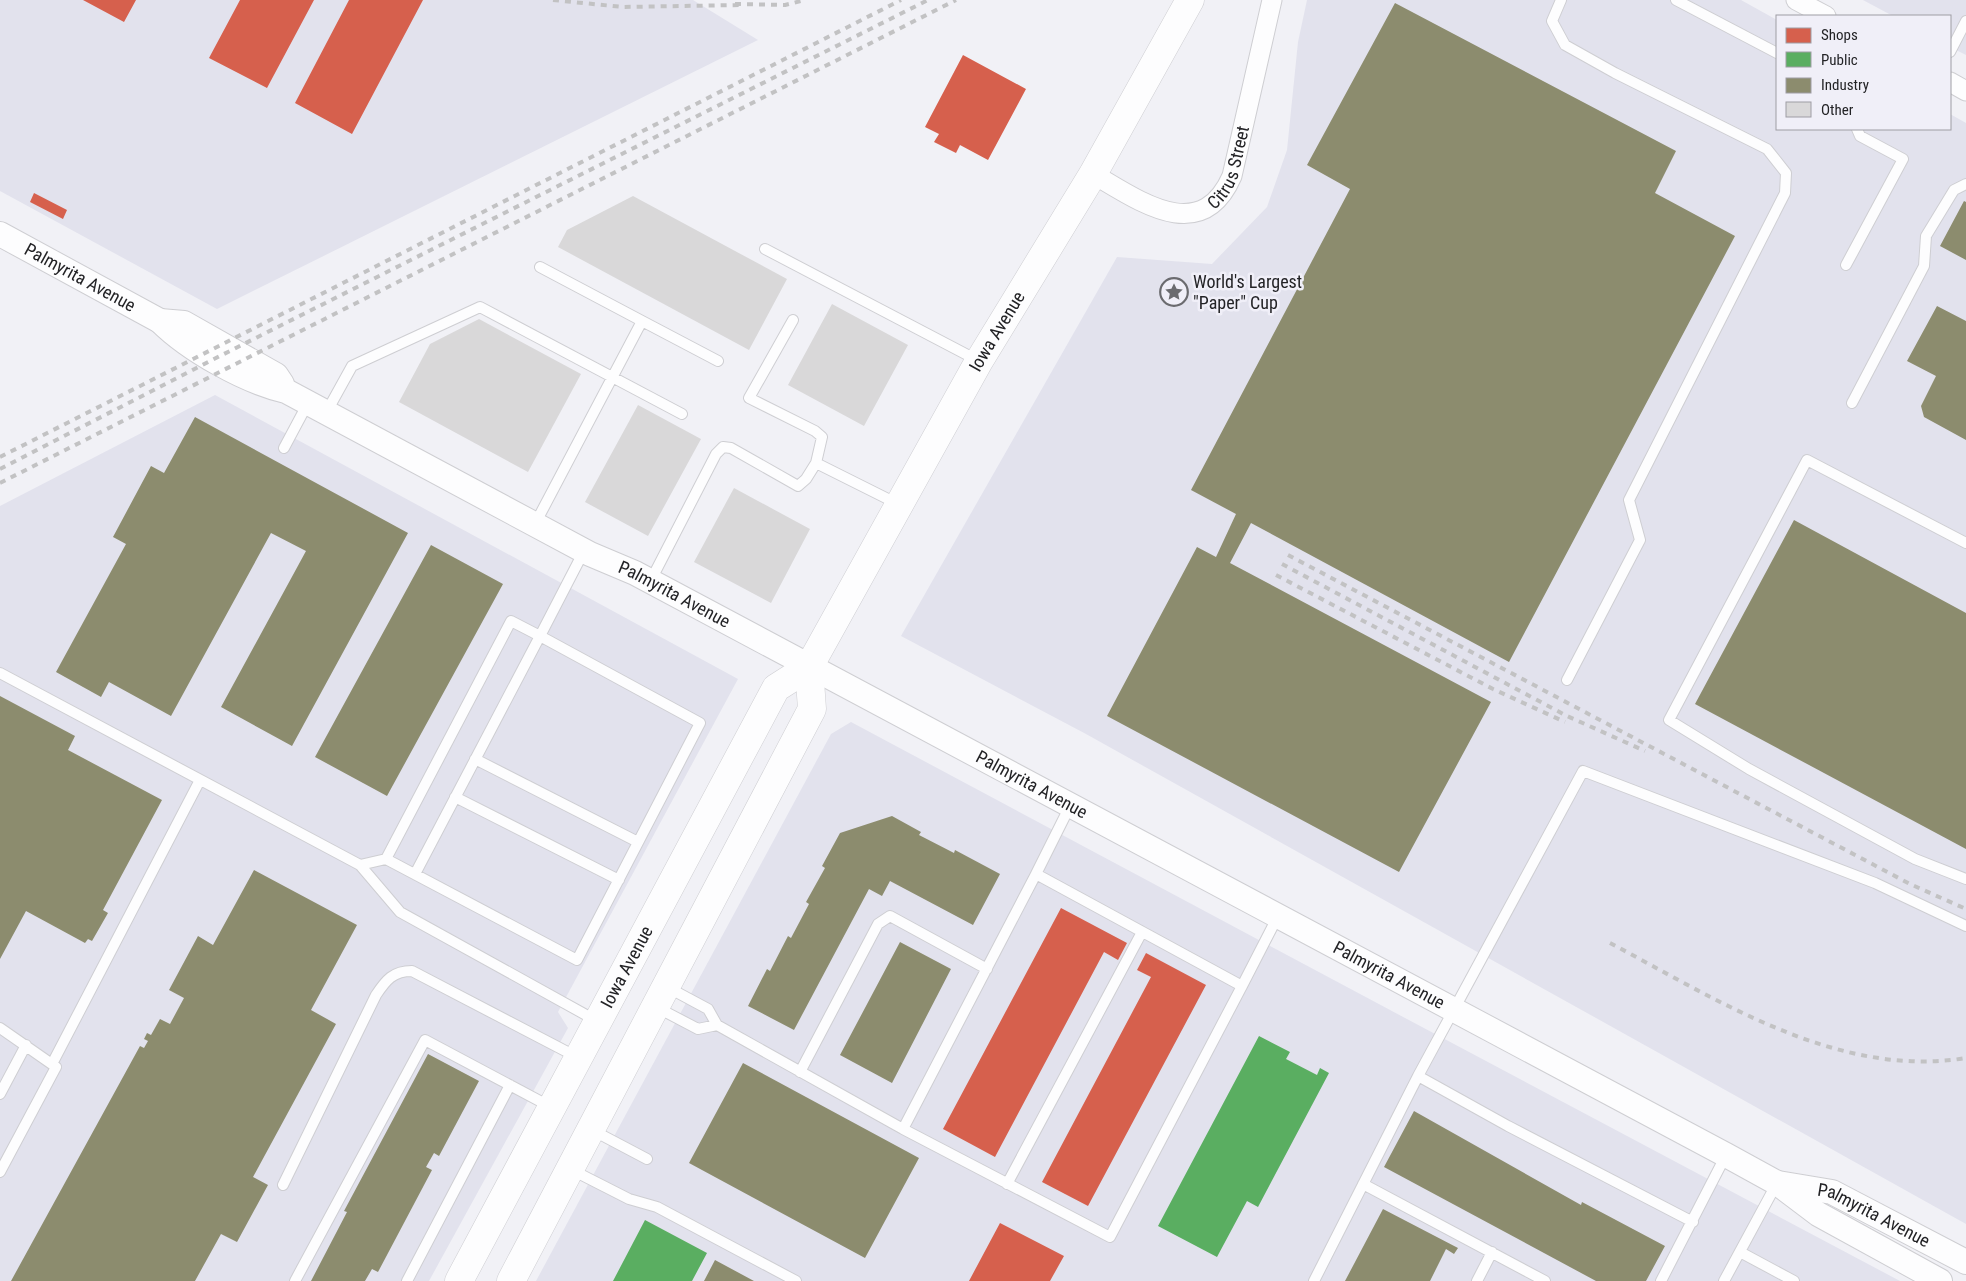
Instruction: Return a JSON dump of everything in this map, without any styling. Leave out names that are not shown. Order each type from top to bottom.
[{"type":"main road","name":"Iowa Avenue","points":[[459,1281],[776,688],[809,667],[979,361],[1093,174],[1186,8]]},
{"type":"main road","points":[[511,1281],[812,709],[809,667]]},
{"type":"street","name":"Citrus Street","points":[[1093,174],[1161,211],[1190,213],[1211,205],[1228,185],[1232,176],[1272,0]]},
{"type":"street","points":[[1796,0],[1824,15]]},
{"type":"street","points":[[1951,83],[1966,91]]},
{"type":"street","name":"Palmyrita Avenue","points":[[0,234],[160,321],[177,338],[263,386],[286,391],[584,551],[650,582],[1456,1009],[1777,1183],[1818,1214],[1940,1281]]},
{"type":"street","name":"Palmyrita Avenue","points":[[1777,1183],[1832,1192],[1966,1262]]},
{"type":"lane","points":[[1561,0],[1552,21],[1566,45],[1615,74],[1767,149],[1786,173],[1785,193],[1629,500],[1640,540],[1567,680]]},
{"type":"lane","points":[[1676,0],[1776,52]]},
{"type":"lane","points":[[1951,50],[1966,21]]},
{"type":"lane","points":[[1846,265],[1903,160],[1860,136],[1857,130]]},
{"type":"lane","points":[[1852,403],[1924,266],[1926,236],[1954,190],[1966,184]]},
{"type":"lane","points":[[765,249],[979,361]]},
{"type":"lane","points":[[540,266],[718,361]]},
{"type":"lane","points":[[284,448],[352,366],[480,307],[682,414]]},
{"type":"lane","points":[[650,582],[716,454],[723,447],[731,448],[798,486],[806,480],[816,463],[822,437],[815,431],[749,398],[793,320]]},
{"type":"lane","points":[[535,524],[642,321]]},
{"type":"lane","points":[[1966,543],[1807,460],[1669,720],[1749,769],[1915,859],[1966,879]]},
{"type":"lane","points":[[816,463],[899,504]]},
{"type":"lane","points":[[415,874],[584,551]]},
{"type":"lane","points":[[360,865],[386,859],[577,960],[700,723],[511,621],[386,859]]},
{"type":"lane","points":[[0,673],[360,865],[400,912],[597,1021]]},
{"type":"lane","points":[[475,759],[638,842]]},
{"type":"lane","points":[[1314,1281],[1418,1076],[1456,1009],[1583,771],[1875,883],[1966,926]]},
{"type":"lane","points":[[52,1064],[200,780]]},
{"type":"lane","points":[[455,797],[619,880]]},
{"type":"lane","points":[[903,1129],[1070,806]]},
{"type":"lane","points":[[1036,874],[1242,986]]},
{"type":"lane","points":[[661,997],[708,1009],[717,1025],[903,1129],[1110,1238],[1279,915]]},
{"type":"lane","points":[[800,1072],[878,924],[890,916],[987,969]]},
{"type":"lane","points":[[1007,1184],[1142,932]]},
{"type":"lane","points":[[282,1185],[376,995],[394,973],[412,971],[578,1058]]},
{"type":"lane","points":[[661,997],[698,1029],[717,1025]]},
{"type":"lane","points":[[0,1028],[56,1067],[0,1172]]},
{"type":"lane","points":[[295,1281],[425,1040],[552,1107]]},
{"type":"lane","points":[[0,1094],[26,1045]]},
{"type":"lane","points":[[1418,1076],[1693,1222]]},
{"type":"lane","points":[[407,1281],[510,1085]]},
{"type":"lane","points":[[590,1130],[647,1159]]},
{"type":"lane","points":[[1661,1281],[1726,1155]]},
{"type":"lane","points":[[570,1169],[629,1199],[657,1206],[796,1281]]},
{"type":"lane","points":[[1724,1281],[1777,1183]]},
{"type":"lane","points":[[1363,1184],[1545,1281]]},
{"type":"lane","points":[[1477,1281],[1492,1252]]},
{"type":"lane","points":[[1740,1252],[1794,1281]]},
{"type":"shaded area","points":[[0,0],[693,0],[758,40],[217,309],[0,191]]},
{"type":"shaded area","points":[[1307,0],[1741,0],[1776,19],[1776,130],[1951,130],[1951,115],[1966,123],[1966,1224],[1086,734],[901,636],[1117,257],[1212,264],[1267,207],[1287,150],[1298,42]]},
{"type":"shaded area","points":[[1863,0],[1966,0],[1966,55],[1951,48],[1951,15],[1891,15]]},
{"type":"shaded area","points":[[215,395],[738,679],[558,1012],[568,1028],[429,1281],[0,1281],[0,506]]},
{"type":"shaded area","points":[[851,722],[1900,1281],[536,1281],[831,734]]},
{"type":"building: Shops","points":[[83,0],[136,0],[124,22]]},
{"type":"building: Shops","points":[[240,0],[314,0],[267,88],[209,58]]},
{"type":"building: Shops","points":[[349,0],[423,0],[352,134],[295,103]]},
{"type":"building: Shops","points":[[963,55],[1026,89],[988,160],[960,145],[956,153],[934,142],[939,134],[925,127]]},
{"type":"building: Shops","points":[[34,193],[67,210],[63,219],[30,202]]},
{"type":"building: Shops","points":[[1061,908],[1127,943],[1118,960],[1104,952],[995,1157],[943,1129]]},
{"type":"building: Shops","points":[[1146,953],[1206,985],[1088,1206],[1042,1182],[1151,977],[1137,970]]},
{"type":"building: Shops","points":[[1000,1223],[1064,1256],[1050,1281],[969,1281]]},
{"type":"building: Public","points":[[1259,1036],[1290,1052],[1286,1059],[1317,1075],[1320,1068],[1329,1073],[1258,1207],[1247,1201],[1217,1257],[1158,1226]]},
{"type":"building: Public","points":[[645,1220],[707,1253],[692,1281],[613,1281]]},
{"type":"building: Industry","points":[[1395,3],[1676,151],[1655,193],[1735,236],[1509,662],[1251,523],[1230,563],[1491,702],[1399,872],[1107,716],[1197,547],[1216,557],[1236,514],[1191,490],[1350,189],[1307,165]]},
{"type":"building: Industry","points":[[1964,201],[1966,202],[1966,260],[1940,246]]},
{"type":"building: Industry","points":[[1937,306],[1966,321],[1966,440],[1924,417],[1921,406],[1936,376],[1907,361]]},
{"type":"building: Industry","points":[[195,417],[408,533],[292,746],[221,707],[306,551],[271,533],[171,716],[109,682],[101,697],[56,672],[126,544],[113,537],[151,466],[164,473]]},
{"type":"building: Industry","points":[[1794,520],[1966,613],[1966,849],[1695,704]]},
{"type":"building: Industry","points":[[431,545],[503,584],[387,796],[315,757]]},
{"type":"building: Industry","points":[[0,696],[75,736],[68,750],[162,800],[103,910],[108,913],[92,941],[88,939],[85,943],[26,911],[0,959]]},
{"type":"building: Industry","points":[[892,816],[921,832],[919,835],[954,853],[955,850],[1000,874],[973,925],[890,881],[882,896],[869,889],[794,1030],[748,1006],[767,969],[770,971],[788,936],[791,938],[809,904],[806,902],[825,868],[822,866],[840,833]]},
{"type":"building: Industry","points":[[254,870],[357,925],[311,1010],[336,1024],[253,1177],[268,1185],[237,1242],[221,1234],[195,1281],[11,1281],[140,1046],[144,1048],[148,1041],[144,1039],[147,1033],[151,1035],[160,1019],[170,1024],[184,998],[169,990],[198,936],[213,945]]},
{"type":"building: Industry","points":[[900,942],[951,969],[892,1083],[840,1055]]},
{"type":"building: Industry","points":[[428,1054],[479,1081],[439,1156],[434,1153],[426,1167],[432,1170],[378,1272],[372,1269],[365,1281],[311,1281],[347,1212],[344,1211]]},
{"type":"building: Industry","points":[[743,1063],[919,1158],[865,1258],[689,1163]]},
{"type":"building: Industry","points":[[1414,1111],[1581,1205],[1582,1202],[1665,1246],[1646,1281],[1596,1281],[1384,1167]]},
{"type":"building: Industry","points":[[1383,1209],[1458,1248],[1454,1254],[1446,1249],[1430,1281],[1345,1281]]},
{"type":"building: Industry","points":[[715,1260],[754,1281],[704,1281]]},
{"type":"building: Other","points":[[633,196],[787,279],[749,350],[558,247],[567,230]]},
{"type":"building: Other","points":[[832,304],[908,345],[864,426],[788,385]]},
{"type":"building: Other","points":[[479,319],[581,374],[528,472],[399,402],[430,344]]},
{"type":"building: Other","points":[[638,405],[701,439],[648,536],[585,502]]},
{"type":"building: Other","points":[[734,488],[810,529],[771,603],[694,562]]},
{"type":"railway","points":[[553,0],[623,7],[742,5]]},
{"type":"railway","points":[[735,4],[785,5],[805,0]]},
{"type":"railway","points":[[0,457],[901,0]]},
{"type":"railway","points":[[0,469],[214,359],[928,0]]},
{"type":"railway","points":[[0,483],[956,0]]},
{"type":"railway","points":[[1288,555],[1910,884],[1966,909]]},
{"type":"railway","points":[[1282,564],[1567,716],[1645,751]]},
{"type":"railway","points":[[1276,575],[1493,689],[1565,722]]},
{"type":"railway","points":[[1610,943],[1736,1010],[1780,1030],[1826,1046],[1872,1057],[1918,1061],[1966,1058]]},
{"type":"place","name":"World's Largest \"Paper\" Cup","points":[[1174,292]]}]
